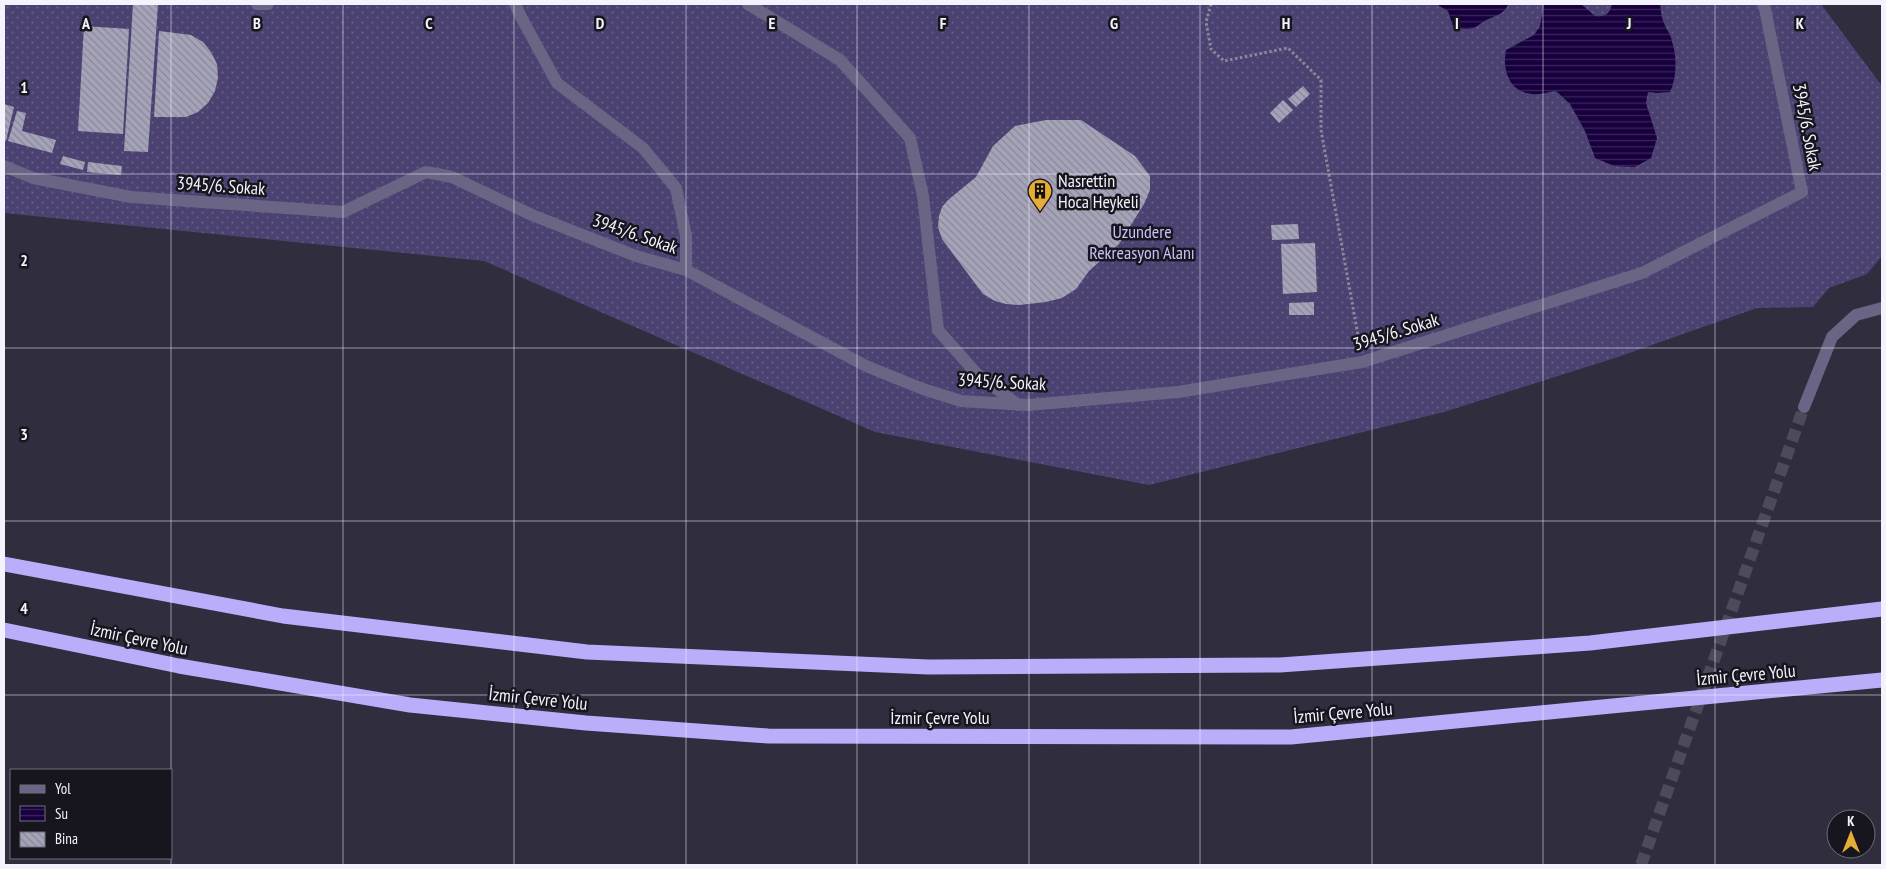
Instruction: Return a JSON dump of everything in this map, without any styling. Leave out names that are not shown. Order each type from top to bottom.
[{"type":"highway","points":[[4,564],[283,616],[588,652],[928,667],[1280,665],[1590,643],[1882,610]]},
{"type":"highway","name":"İzmir Çevre Yolu","points":[[4,630],[178,666],[410,705],[586,723],[768,736],[1291,737],[1882,680]]},
{"type":"street","points":[[257,4],[268,4]]},
{"type":"street","points":[[515,4],[557,83],[643,148],[676,188],[686,236],[686,270]]},
{"type":"street","points":[[748,4],[840,60],[910,138],[923,196],[938,330],[976,373],[1018,405]]},
{"type":"street","name":"3945/6. Sokak","points":[[4,166],[33,178],[131,197],[343,212],[426,172],[452,177],[532,215],[636,256],[686,270],[866,366],[915,386],[961,401],[1018,405],[1178,392],[1362,362],[1642,273],[1802,192],[1765,9],[1762,4]]},
{"type":"street","points":[[1804,407],[1832,337],[1856,315],[1882,308]]},
{"type":"path","points":[[1211,4],[1206,22],[1210,49],[1224,61],[1288,48],[1321,80],[1321,130],[1362,362]]},
{"type":"green space","name":"Uzundere Rekreasyon Alanı","points":[[4,4],[1821,4],[1882,86],[1882,256],[1867,274],[1829,288],[1813,307],[1757,308],[1615,358],[1444,412],[1149,485],[875,432],[484,261],[4,213]]},
{"type":"water","points":[[1436,4],[1508,4],[1501,13],[1474,28],[1465,29],[1453,26],[1448,11]]},
{"type":"water","points":[[1544,4],[1581,4],[1595,16],[1599,16],[1608,12],[1612,4],[1660,4],[1662,18],[1674,47],[1675,67],[1674,80],[1670,92],[1648,92],[1646,103],[1657,138],[1651,158],[1635,167],[1614,166],[1595,158],[1585,131],[1570,104],[1556,91],[1541,94],[1524,92],[1518,89],[1509,79],[1505,65],[1506,50],[1534,35],[1540,26]]},
{"type":"building","points":[[133,4],[158,4],[148,152],[124,151]]},
{"type":"building","points":[[84,26],[129,29],[123,134],[78,131]]},
{"type":"building","points":[[159,31],[191,35],[203,42],[217,64],[218,78],[215,91],[208,103],[198,112],[186,117],[154,117]]},
{"type":"building","points":[[1303,86],[1310,94],[1296,107],[1288,99]]},
{"type":"building","points":[[1283,100],[1293,110],[1279,123],[1270,113]]},
{"type":"building","points":[[4,104],[14,107],[6,141],[4,141]]},
{"type":"building","points":[[17,111],[26,113],[22,131],[56,140],[52,153],[8,141]]},
{"type":"building","name":"Nasrettin Hoca Heykeli","points":[[1046,120],[1081,120],[1135,156],[1150,176],[1150,190],[1144,204],[1119,244],[1089,271],[1076,289],[1062,298],[1046,302],[1019,305],[1006,304],[995,301],[983,294],[942,239],[938,227],[939,216],[942,207],[948,200],[976,177],[993,146],[1015,126]]},
{"type":"building","points":[[63,156],[85,162],[83,170],[60,164]]},
{"type":"building","points":[[88,162],[122,166],[121,175],[87,172]]},
{"type":"building","points":[[1298,224],[1299,239],[1272,240],[1271,225]]},
{"type":"building","points":[[1315,243],[1317,292],[1283,294],[1281,244]]},
{"type":"building","points":[[1314,302],[1314,315],[1289,315],[1289,303]]},
{"type":"tunnel","points":[[1641,865],[1804,407]]},
{"type":"place","name":"Nasrettin Hoca Heykeli","points":[[1040,212]]}]
